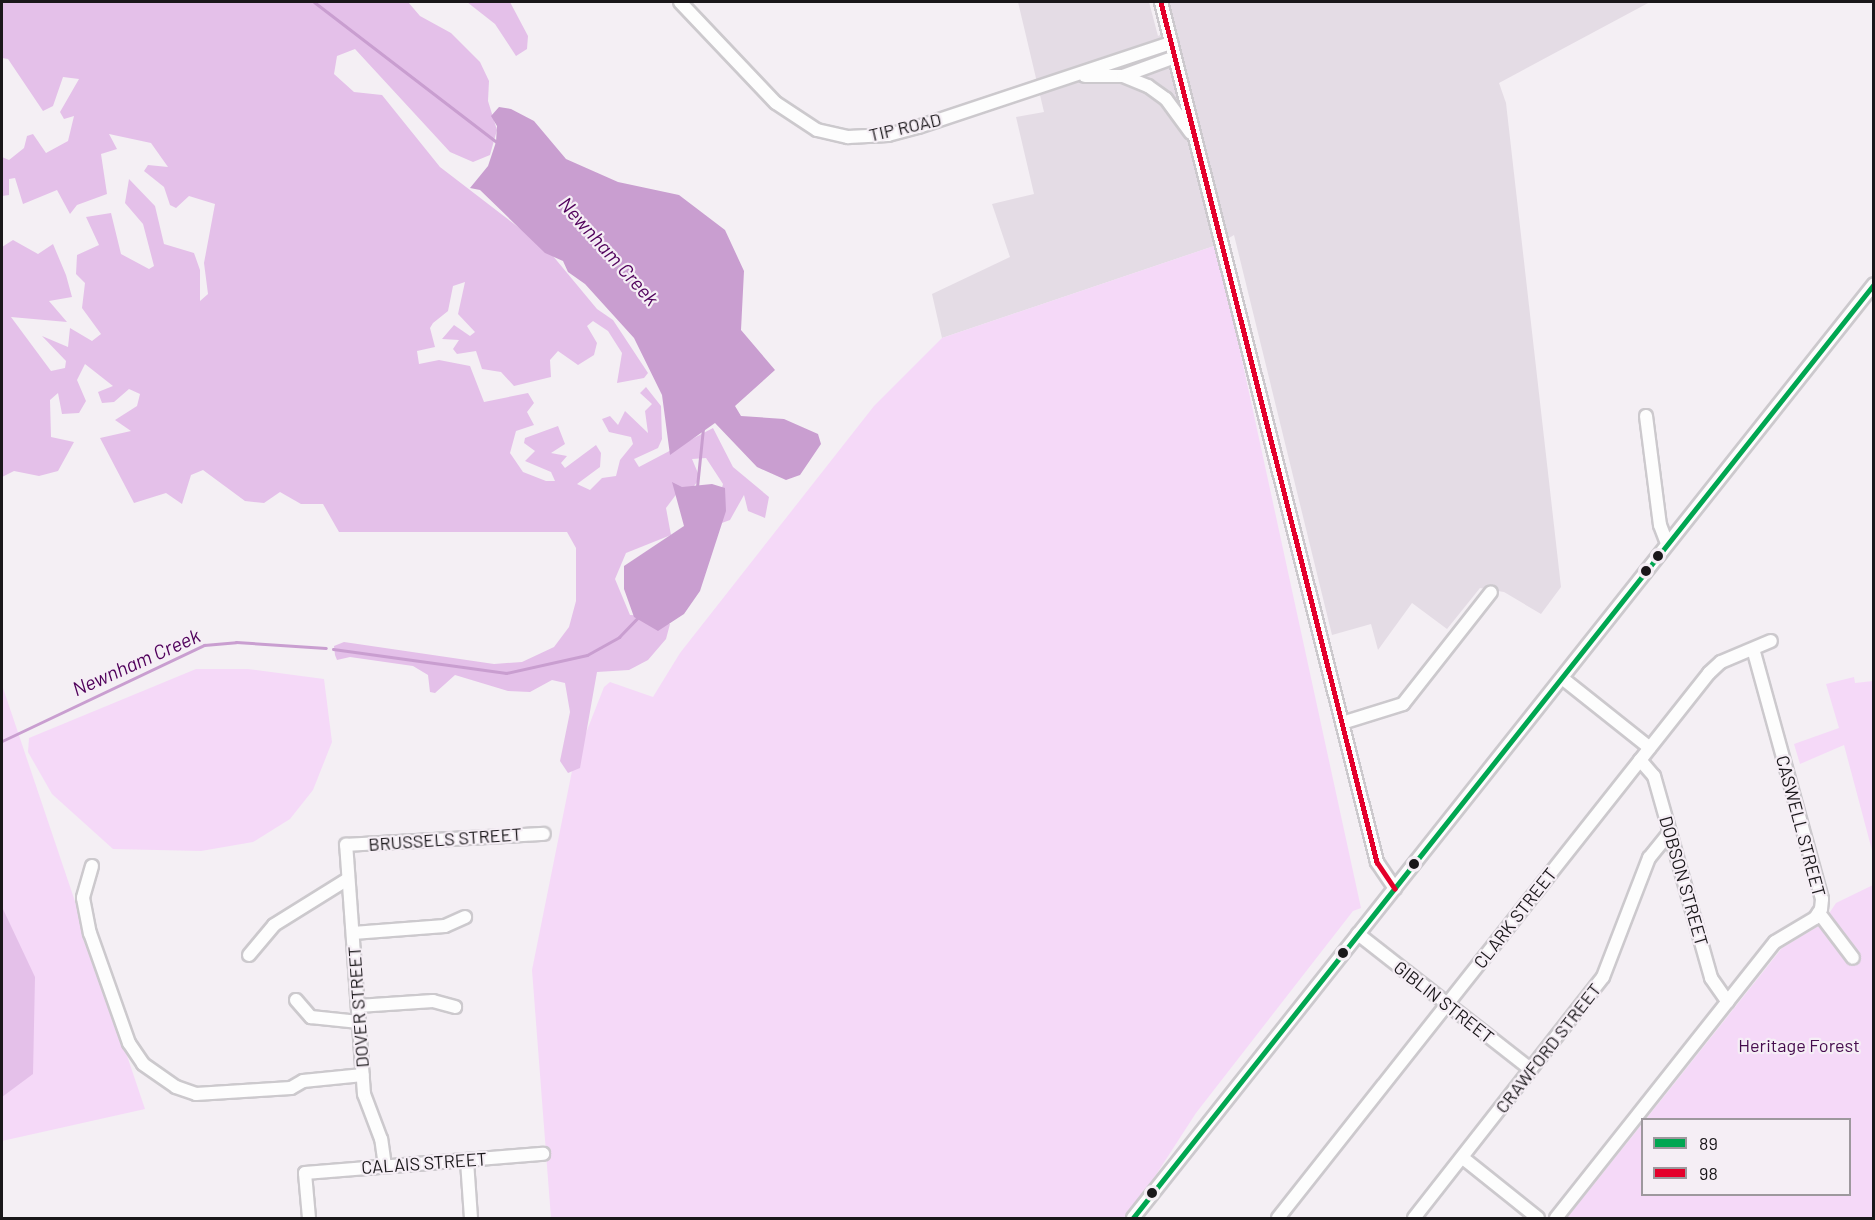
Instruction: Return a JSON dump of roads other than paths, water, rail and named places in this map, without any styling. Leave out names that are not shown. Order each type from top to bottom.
[{"type":"street","name":"TIP ROAD","points":[[680,2],[776,103],[799,120],[832,135],[888,135],[1171,43]]},
{"type":"street","points":[[1161,2],[1377,862],[1395,889]]},
{"type":"street","name":"TIP ROAD","points":[[1069,77],[1126,75],[1175,57]]},
{"type":"street","points":[[1122,59],[1126,75]]},
{"type":"street","name":"TIP ROAD","points":[[1126,75],[1166,99],[1184,119],[1198,146]]},
{"type":"street","points":[[1133,1218],[1874,284]]},
{"type":"street","points":[[1646,416],[1660,525],[1667,543]]},
{"type":"street","points":[[1342,723],[1403,704],[1491,592]]},
{"type":"street","name":"CLARK STREET","points":[[1278,1218],[1715,666],[1771,641]]},
{"type":"street","name":"CASWELL STREET","points":[[1556,1218],[1780,937],[1819,913],[1822,899],[1753,649]]},
{"type":"street","points":[[1562,678],[1650,748]]},
{"type":"street","name":"DOBSON STREET","points":[[1640,760],[1654,776],[1711,978],[1728,1002]]},
{"type":"street","name":"CRAWFORD STREET","points":[[1414,1218],[1604,977],[1649,858],[1659,841],[1670,832]]},
{"type":"street","name":"BRUSSELS STREET","points":[[346,845],[544,834]]},
{"type":"street","name":"DOVER STREET","points":[[346,845],[364,1094],[381,1138],[385,1166]]},
{"type":"street","points":[[92,866],[83,898],[90,933],[129,1043],[143,1064],[176,1087],[196,1094],[291,1088],[303,1081],[363,1075]]},
{"type":"street","points":[[249,955],[273,925],[348,879]]},
{"type":"street","points":[[1819,913],[1853,958]]},
{"type":"street","points":[[352,933],[445,926],[465,917]]},
{"type":"street","name":"GIBLIN STREET","points":[[1358,934],[1530,1069]]},
{"type":"street","points":[[296,1000],[311,1017],[359,1022]]},
{"type":"street","points":[[358,1006],[433,1001],[455,1007]]},
{"type":"street","name":"CALAIS STREET","points":[[309,1218],[305,1173],[543,1154]]},
{"type":"street","points":[[1463,1158],[1538,1218]]},
{"type":"street","points":[[467,1161],[471,1218]]},
{"type":"water","points":[[499,107],[511,109],[534,121],[566,159],[618,182],[679,195],[725,230],[744,271],[741,330],[775,370],[735,406],[741,416],[784,419],[818,434],[821,444],[800,475],[786,480],[757,467],[715,423],[670,455],[662,395],[634,338],[585,284],[568,272],[563,261],[545,253],[480,190],[470,188],[488,166],[496,142],[497,126],[491,116]]},
{"type":"water","points":[[672,482],[682,487],[712,484],[725,488],[726,511],[700,591],[684,614],[658,631],[634,617],[624,589],[624,566],[684,526]]},
{"type":"waterway","name":"Newnham Creek","points":[[314,2],[498,143]]},
{"type":"waterway","name":"Newnham Creek","points":[[697,487],[703,428]]},
{"type":"waterway","name":"Newnham Creek","points":[[333,649],[506,673],[587,655],[619,637],[639,616]]},
{"type":"waterway","name":"Newnham Creek","points":[[2,741],[204,645],[236,642],[326,648]]},
{"type":"park label","name":"Heritage Forest","points":[[1799,1045]]}]
